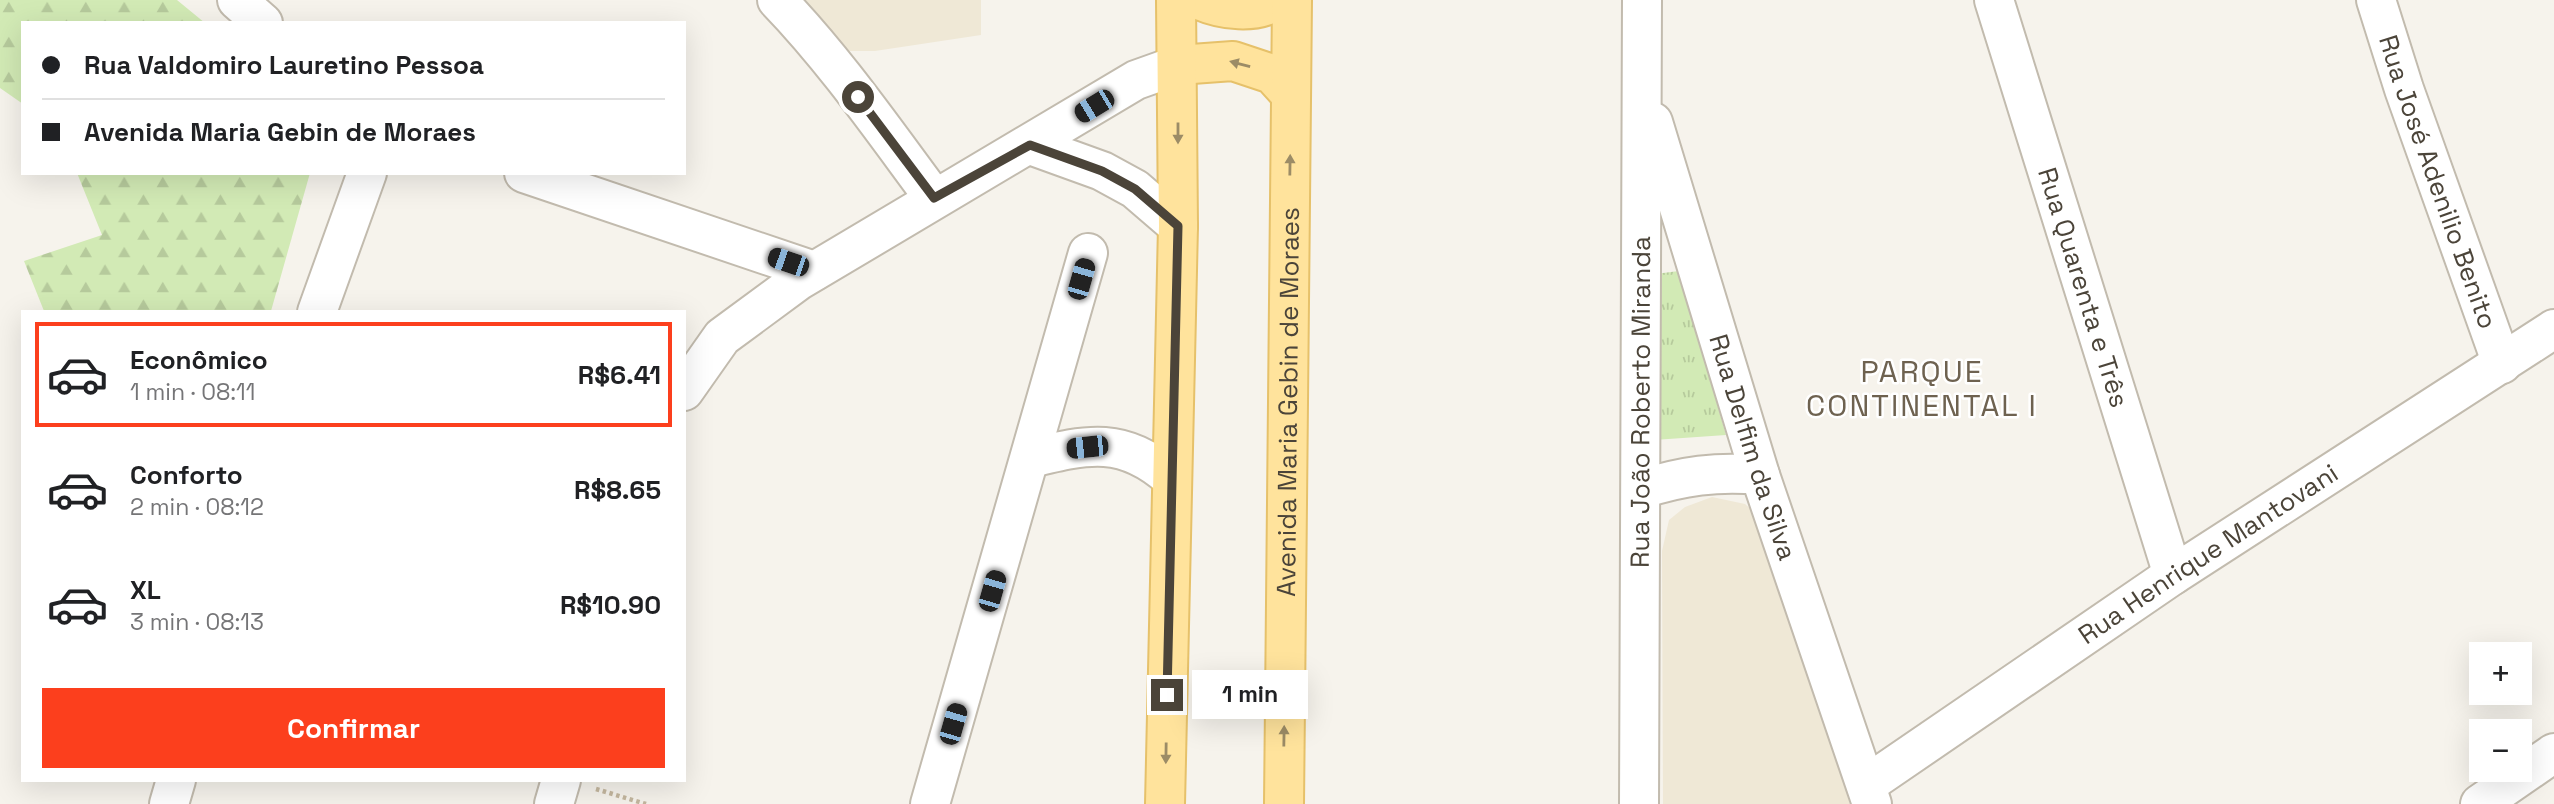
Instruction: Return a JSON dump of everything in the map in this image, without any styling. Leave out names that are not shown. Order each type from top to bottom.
[{"type":"main road","points":[[1165,804],[1178,226],[1177,0]]},
{"type":"main road","points":[[1199,0],[1215,6],[1260,10],[1276,0]]},
{"type":"main road","name":"Avenida Maria Gebin de Moraes","points":[[1284,804],[1292,0]]},
{"type":"main road","points":[[1178,65],[1233,61],[1272,74],[1291,95]]},
{"type":"street","points":[[237,0],[261,21]]},
{"type":"street","points":[[777,0],[857,95],[934,198]]},
{"type":"street","name":"Rua João Roberto Miranda","points":[[1639,804],[1642,0]]},
{"type":"street","name":"Rua Quarenta e Três","points":[[1994,0],[2173,575]]},
{"type":"street","name":"Rua José Adenilio Benito","points":[[2376,0],[2404,89],[2502,364]]},
{"type":"street","points":[[686,388],[722,337],[814,271],[1136,80],[1178,65]]},
{"type":"street","name":"Rua Delfim da Silva","points":[[1643,87],[1760,475],[1869,795]]},
{"type":"street","points":[[1030,145],[1102,171],[1135,189],[1178,226]]},
{"type":"street","points":[[318,310],[367,175]]},
{"type":"street","points":[[530,175],[814,271]]},
{"type":"street","points":[[930,804],[1088,253]]},
{"type":"street","name":"Rua Henrique Mantovani","points":[[1869,795],[2173,575],[2554,329]]},
{"type":"street","points":[[1031,458],[1067,449],[1107,445],[1140,455],[1171,478]]},
{"type":"street","points":[[1642,489],[1679,477],[1724,472],[1760,475]]},
{"type":"street","points":[[2480,804],[2554,753]]},
{"type":"street","points":[[169,804],[175,782]]},
{"type":"street","points":[[554,804],[578,784]]},
{"type":"path","points":[[578,784],[646,804]]},
{"type":"shaded area","points":[[799,0],[981,0],[981,35],[875,51],[849,51]]},
{"type":"shaded area","points":[[1712,497],[1745,504],[1760,517],[1850,804],[1663,804],[1662,551],[1669,520],[1685,507]]},
{"type":"green space","points":[[0,0],[177,0],[203,21],[21,21],[21,103],[0,88]]},
{"type":"green space","points":[[78,175],[309,175],[271,310],[44,310],[24,261],[102,235]]},
{"type":"green space","points":[[1679,271],[1726,435],[1654,440],[1655,274]]},
{"type":"district","name":"PARQUE CONTINENTAL I","points":[[1922,389]]},
{"type":"route","points":[[858,97],[934,198],[1030,145],[1102,171],[1135,189],[1178,226],[1167,695]]}]
